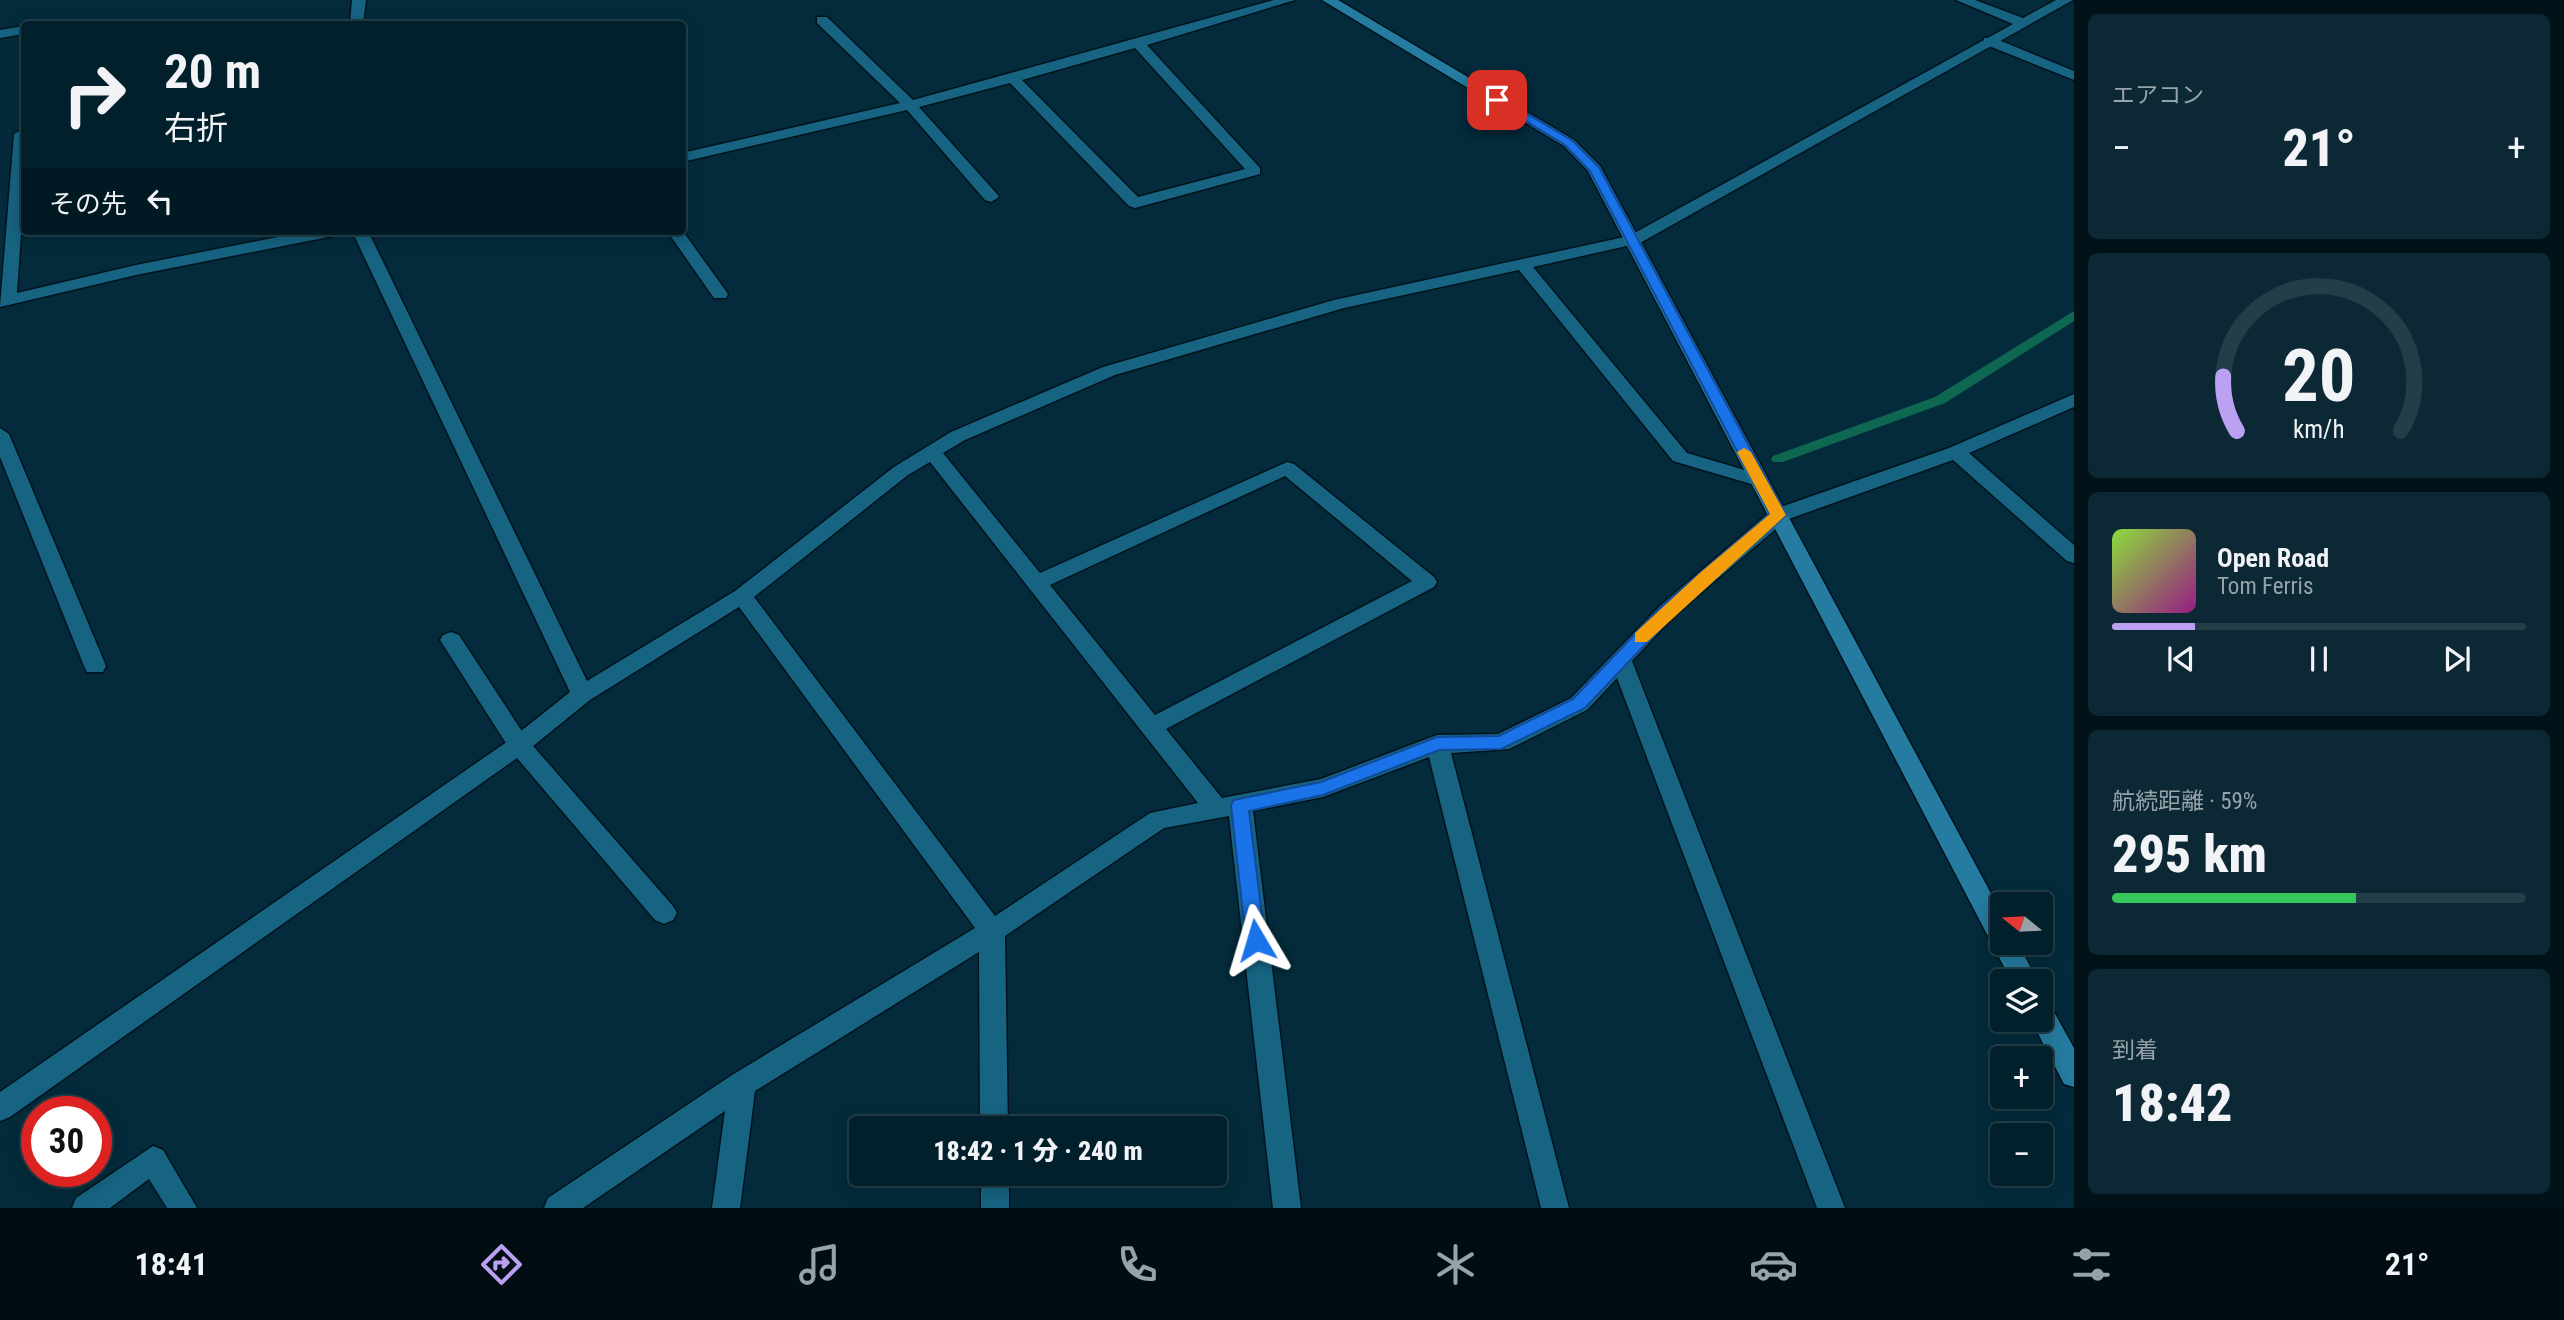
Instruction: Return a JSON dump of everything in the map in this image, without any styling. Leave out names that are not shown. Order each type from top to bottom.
[{"type":"street","points":[[357,21],[359,0]]},
{"type":"street","points":[[686,157],[1013,78],[1288,0]]},
{"type":"street","points":[[1329,0],[1569,143],[1595,169],[1990,916]]},
{"type":"street","points":[[1963,0],[2023,23]]},
{"type":"street","points":[[0,1108],[519,745],[582,694],[742,596],[901,471],[958,436],[1109,371],[1340,304],[1634,240],[2066,0]]},
{"type":"street","points":[[822,20],[909,104],[990,197]]},
{"type":"street","points":[[0,34],[21,30]]},
{"type":"street","points":[[1989,41],[2074,76]]},
{"type":"street","points":[[1013,78],[1135,203],[1255,171],[1138,43]]},
{"type":"street","points":[[0,138],[21,133]]},
{"type":"street","points":[[21,151],[4,301],[186,259],[312,235]]},
{"type":"street","points":[[362,235],[582,694]]},
{"type":"street","points":[[678,235],[720,294]]},
{"type":"street","points":[[1524,266],[1680,457],[1758,480]]},
{"type":"street","points":[[558,1208],[742,1084],[992,931],[1158,820],[1323,788],[1437,744],[1501,743],[1579,704],[1620,658],[1706,576],[1779,515],[1956,452],[2074,400]]},
{"type":"street","points":[[0,434],[95,666]]},
{"type":"street","points":[[932,452],[1151,727],[1228,807],[1287,1208]]},
{"type":"street","points":[[1956,452],[2074,556]]},
{"type":"street","points":[[1037,583],[1287,468],[1427,582],[1151,727]]},
{"type":"street","points":[[742,596],[992,931],[994,1116]]},
{"type":"street","points":[[451,640],[519,745],[664,913]]},
{"type":"street","points":[[1620,658],[1831,1208]]},
{"type":"street","points":[[1437,744],[1555,1208]]},
{"type":"street","points":[[2051,1032],[2074,1075]]},
{"type":"street","points":[[726,1208],[742,1084]]},
{"type":"street","points":[[86,1208],[153,1159],[183,1208]]},
{"type":"street","points":[[995,1186],[995,1208]]},
{"type":"waterway","points":[[1778,459],[1940,400],[2074,315]]},
{"type":"slow traffic","points":[[1641,638],[1706,576],[1779,515],[1744,452]]},
{"type":"route","points":[[1256,940],[1240,805],[1323,788],[1437,744],[1501,743],[1579,704],[1668,610],[1779,515],[1758,480],[1595,169],[1569,143],[1497,100]]}]
